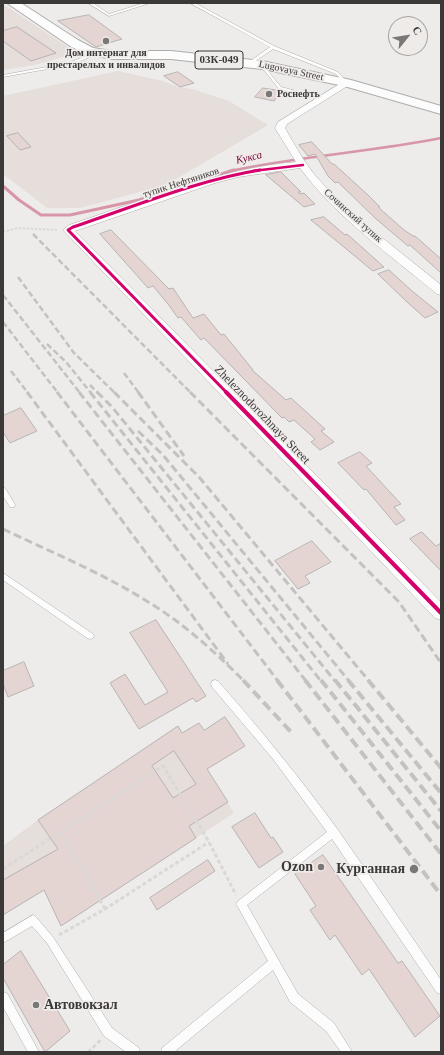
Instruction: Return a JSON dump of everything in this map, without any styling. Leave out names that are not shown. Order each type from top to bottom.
[{"type":"main road","name":"03К-049","points":[[13,3],[74,43],[94,52]]},
{"type":"main road","name":"Lugovaya Street","points":[[94,52],[112,55],[171,55],[256,64],[346,83],[441,110]]},
{"type":"street","points":[[322,98],[346,83]]},
{"type":"street","name":"Сочинский тупик","points":[[322,98],[283,122],[280,128],[301,162],[318,185],[347,213],[441,291]]},
{"type":"street","name":"тупик Нефтяников","points":[[68,230],[73,227],[211,181],[237,174],[288,166],[301,162]]},
{"type":"street","name":"Zheleznodorozhnaya Street","points":[[68,230],[441,613]]},
{"type":"lane","points":[[90,3],[109,15],[148,3]]},
{"type":"lane","points":[[192,3],[274,47],[337,73],[346,83]]},
{"type":"lane","points":[[274,47],[256,64],[280,88],[322,98]]},
{"type":"lane","points":[[3,76],[69,64],[94,52]]},
{"type":"lane","points":[[3,490],[12,506]]},
{"type":"lane","points":[[3,576],[90,636]]},
{"type":"lane","points":[[215,684],[242,714],[334,832],[441,989]]},
{"type":"lane","points":[[334,832],[241,904],[294,998],[330,1027],[347,1052]]},
{"type":"lane","points":[[3,938],[33,920],[50,940],[108,1032],[135,1052]]},
{"type":"lane","points":[[166,1052],[274,962]]},
{"type":"lane","points":[[3,997],[34,1052]]},
{"type":"path","points":[[3,232],[18,228],[68,230]]},
{"type":"path","points":[[3,869],[162,766],[209,842],[241,904]]},
{"type":"path","points":[[61,832],[105,909]]},
{"type":"path","points":[[50,940],[105,909],[209,842]]},
{"type":"path","points":[[88,1052],[108,1032]]},
{"type":"shaded area","points":[[3,4],[71,49],[72,53],[67,56],[35,65],[3,70]]},
{"type":"shaded area","points":[[118,71],[163,81],[178,87],[192,89],[229,101],[268,125],[166,185],[80,208],[47,208],[3,174],[3,96]]},
{"type":"shaded area","points":[[178,726],[234,813],[61,926],[44,890],[3,915],[3,846],[38,820]]},
{"type":"building","points":[[89,15],[122,39],[96,47],[58,21]]},
{"type":"building","points":[[17,27],[56,53],[31,61],[3,41],[3,31]]},
{"type":"building","points":[[178,72],[194,83],[180,87],[164,76]]},
{"type":"building","name":"Роснефть","points":[[263,88],[282,91],[274,101],[255,97]]},
{"type":"building","points":[[18,133],[31,147],[20,150],[7,136]]},
{"type":"building","points":[[312,142],[332,164],[334,164],[380,207],[378,207],[441,259],[441,273],[410,245],[408,246],[375,218],[338,182],[335,183],[328,176],[315,154],[308,156],[299,145]]},
{"type":"building","points":[[281,172],[301,192],[298,192],[300,194],[304,193],[315,204],[304,207],[266,175]]},
{"type":"building","points":[[324,217],[345,235],[347,234],[384,267],[373,271],[311,220]]},
{"type":"building","points":[[111,230],[169,289],[173,288],[193,318],[204,314],[221,335],[224,334],[252,370],[286,400],[291,398],[325,429],[321,431],[334,442],[320,450],[311,442],[315,439],[294,420],[289,422],[284,417],[282,418],[204,338],[201,340],[181,317],[178,318],[153,286],[148,288],[100,234]]},
{"type":"building","points":[[389,270],[438,312],[425,318],[378,274]]},
{"type":"building","points":[[21,408],[37,431],[10,443],[3,432],[3,416]]},
{"type":"building","points":[[360,452],[372,463],[366,466],[401,504],[394,507],[405,520],[396,525],[366,489],[364,490],[338,463]]},
{"type":"building","points":[[422,532],[436,546],[441,543],[441,571],[410,539]]},
{"type":"building","points":[[312,541],[331,562],[305,576],[310,583],[298,589],[275,561]]},
{"type":"building","points":[[156,620],[206,696],[196,702],[193,698],[139,729],[110,683],[125,674],[145,705],[168,692],[130,633]]},
{"type":"building","points":[[24,662],[34,686],[8,697],[3,684],[3,671]]},
{"type":"building","points":[[225,717],[245,746],[207,769],[228,802],[189,826],[196,838],[61,926],[44,890],[3,915],[3,880],[58,849],[38,820],[178,726],[182,733],[199,723],[204,730]],"holes":[[[174,751],[196,784],[173,798],[152,766]]]},
{"type":"building","points":[[255,813],[271,838],[273,837],[283,852],[259,868],[232,827]]},
{"type":"building","name":"Курганная","points":[[323,855],[398,963],[402,961],[440,1016],[415,1037],[369,969],[362,975],[335,935],[330,940],[310,910],[316,906],[295,874]]},
{"type":"building","points":[[208,860],[215,871],[157,910],[150,898]]},
{"type":"building","name":"Автовокзал","points":[[21,951],[70,1031],[45,1052],[3,978],[3,965]]},
{"type":"waterway","name":"Кукса","points":[[232,171],[282,161],[388,147],[441,138]]},
{"type":"waterway","name":"Кукса","points":[[3,186],[19,200],[41,215],[70,215],[139,200],[232,171]]},
{"type":"railway","points":[[33,234],[191,393]]},
{"type":"railway","points":[[18,277],[74,353],[115,393]]},
{"type":"railway","points":[[3,295],[80,393]]},
{"type":"railway","points":[[3,322],[58,393]]},
{"type":"railway","points":[[47,344],[66,362],[91,393]]},
{"type":"railway","points":[[11,371],[28,393]]},
{"type":"railway","points":[[124,373],[139,393]]},
{"type":"railway","points":[[90,385],[112,407],[335,681]]},
{"type":"railway","points":[[27,392],[228,664]]},
{"type":"railway","points":[[57,392],[278,681]]},
{"type":"railway","points":[[79,392],[306,681]]},
{"type":"railway","points":[[90,392],[321,681]]},
{"type":"railway","points":[[138,392],[184,456]]},
{"type":"railway","points":[[190,392],[399,602],[441,663]]},
{"type":"railway","points":[[115,393],[199,477],[369,681]]},
{"type":"railway","points":[[138,431],[163,455],[349,681]]},
{"type":"railway","points":[[3,529],[93,571],[159,609],[197,638],[243,680]]},
{"type":"railway","points":[[243,680],[291,732]]},
{"type":"railway","points":[[277,680],[441,895]]},
{"type":"railway","points":[[305,680],[441,854]]},
{"type":"railway","points":[[321,680],[441,831]]},
{"type":"railway","points":[[335,680],[441,811]]},
{"type":"railway","points":[[348,680],[441,793]]},
{"type":"railway","points":[[368,680],[441,768]]},
{"type":"cycle path","points":[[303,165],[237,174],[211,181],[73,227],[68,230],[441,613]]},
{"type":"place","name":"Дом интернат для престарелых и инвалидов","points":[[106,41]]},
{"type":"place","name":"Роснефть","points":[[269,94]]},
{"type":"place","name":"Ozon","points":[[321,867]]},
{"type":"place","name":"Курганная","points":[[414,869]]},
{"type":"place","name":"Автовокзал","points":[[36,1005]]}]
